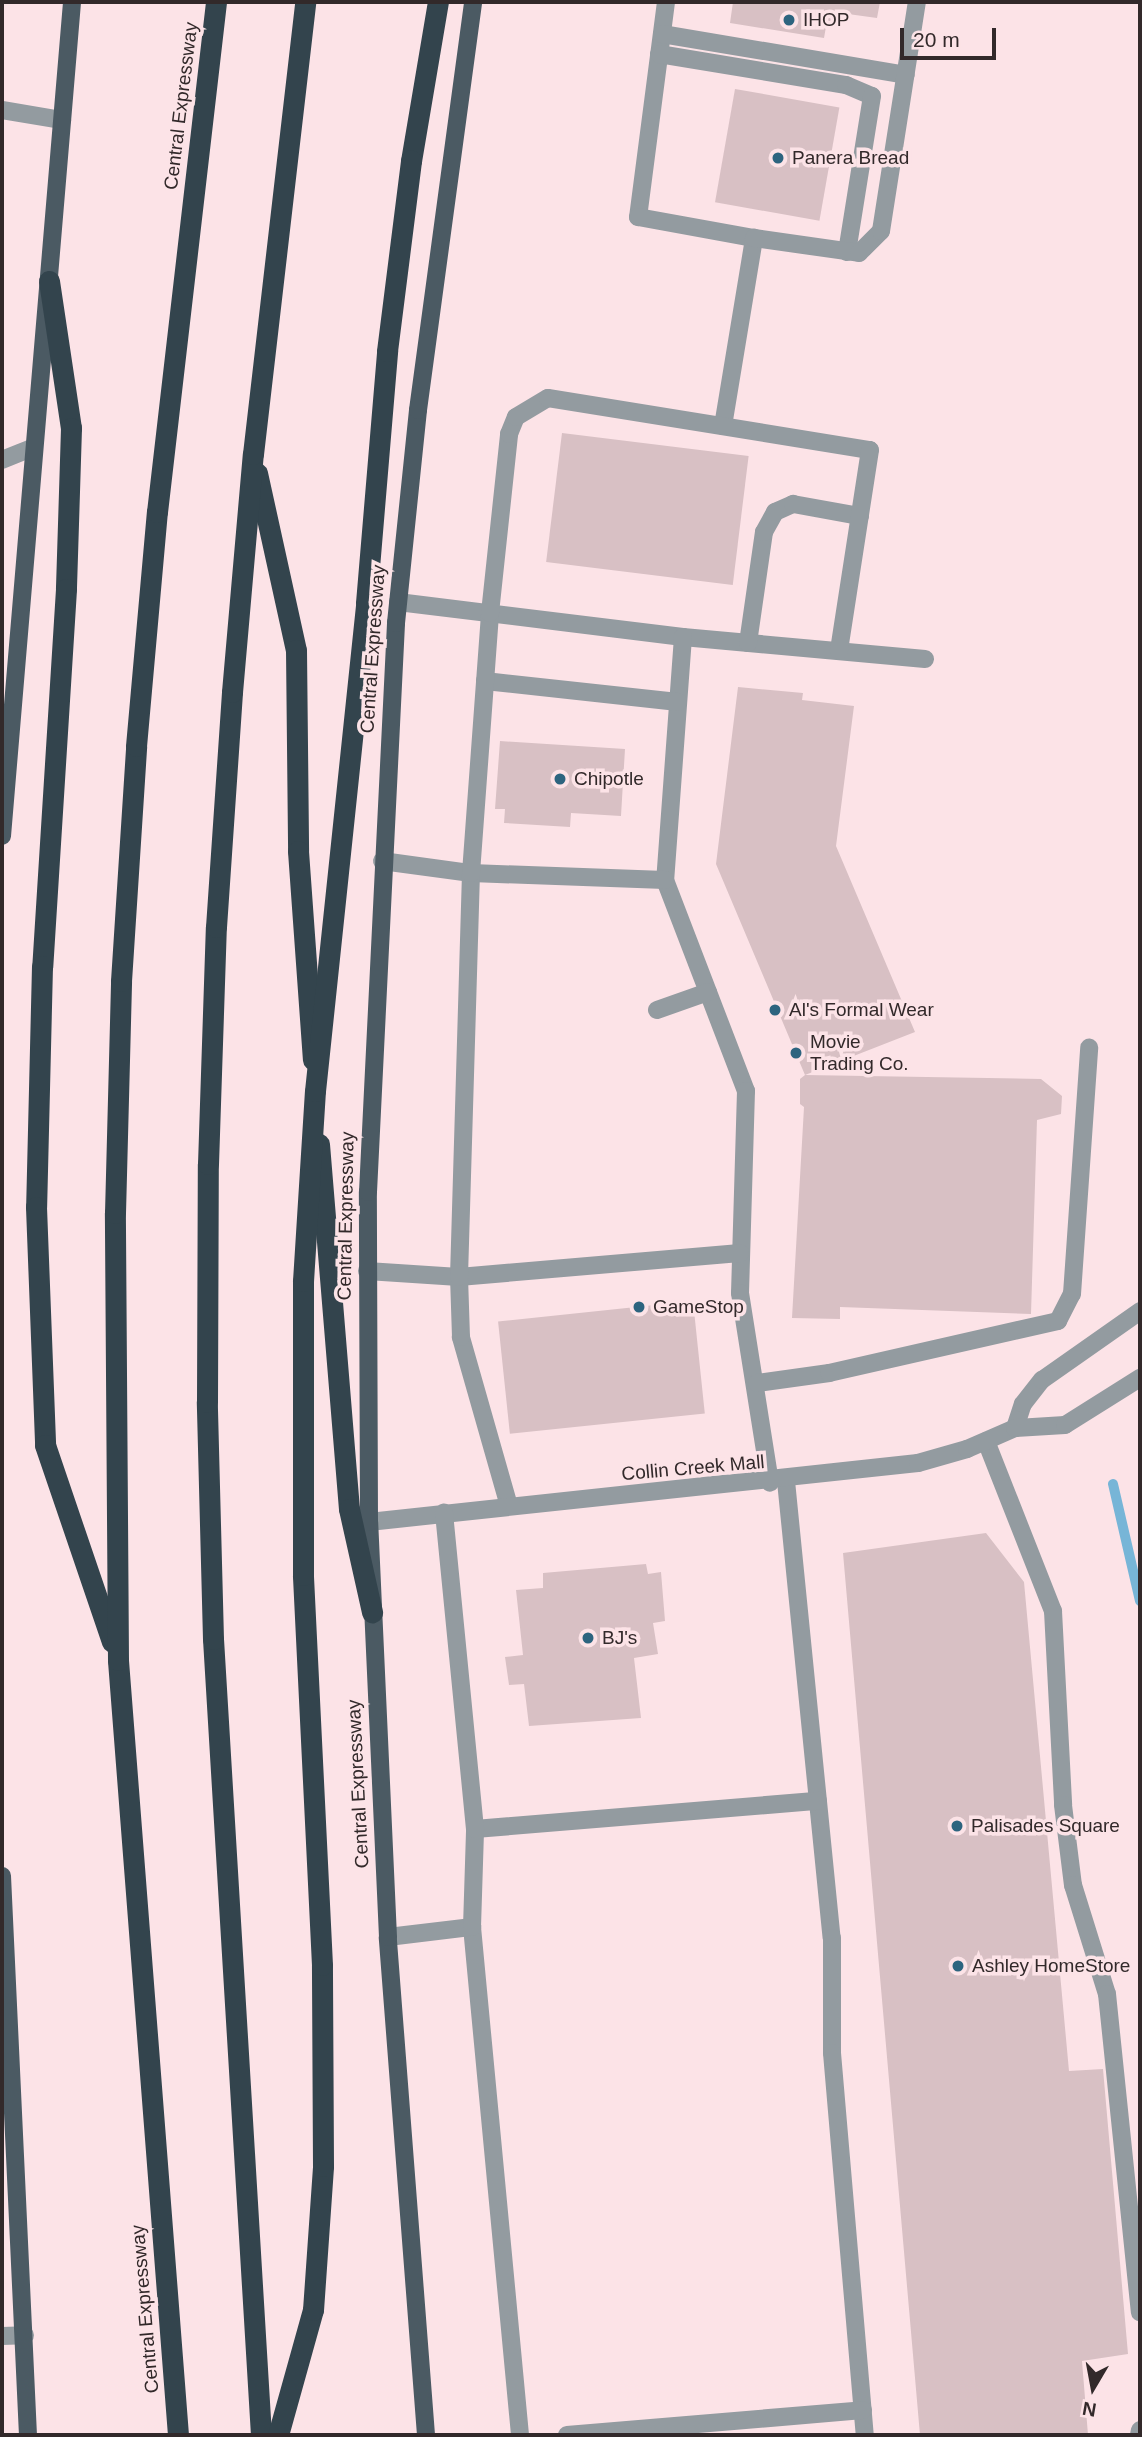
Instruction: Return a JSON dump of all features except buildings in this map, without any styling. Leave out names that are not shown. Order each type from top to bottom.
[{"type":"highway","name":"Central Expressway","points":[[178,2435],[118,1660],[114,1333],[121,981],[157,512],[216,2]]},
{"type":"highway","points":[[261,2435],[218,1757],[207,1402],[216,928],[253,454],[305,2]]},
{"type":"highway","points":[[278,2435],[313,2309],[323,2166],[322,1965],[303,1575],[303,1281],[315,1091],[387,351],[411,161],[438,2]]},
{"type":"highway","points":[[49,281],[71,428],[66,589],[42,966],[36,1207],[45,1445],[118,1660]]},
{"type":"highway","points":[[253,454],[296,650],[298,851],[334,1374],[349,1509],[372,1612]]},
{"type":"main road","points":[[2,836],[5,742],[49,281],[72,2]]},
{"type":"main road","name":"Central Expressway","points":[[426,2435],[388,1937],[369,1522],[367,1271],[382,861],[398,603],[418,410],[473,2]]},
{"type":"main road","points":[[2,1876],[9,2198],[25,2334],[28,2435]]},
{"type":"lane","points":[[666,2],[638,218],[859,253],[881,231],[917,2]]},
{"type":"lane","points":[[662,33],[906,75]]},
{"type":"lane","points":[[659,54],[846,85],[872,96],[847,252]]},
{"type":"lane","points":[[2,110],[62,120]]},
{"type":"lane","points":[[723,426],[754,238]]},
{"type":"lane","points":[[509,1506],[461,1337],[459,1277],[471,873],[490,613],[509,434],[516,417],[530,405],[548,398],[870,450],[839,651]]},
{"type":"lane","points":[[2,460],[32,448]]},
{"type":"lane","points":[[748,643],[764,532],[775,512],[793,504],[860,516]]},
{"type":"lane","points":[[398,603],[683,637],[925,659]]},
{"type":"lane","points":[[683,637],[665,880],[746,1091],[740,1293],[778,1482],[818,1801],[832,1938],[832,2053],[866,2435]]},
{"type":"lane","points":[[485,681],[678,702]]},
{"type":"lane","points":[[382,861],[471,873],[665,880]]},
{"type":"lane","points":[[657,1010],[708,992]]},
{"type":"lane","points":[[757,1383],[829,1373],[1058,1321],[1072,1294],[1089,1048]]},
{"type":"lane","points":[[367,1271],[459,1277],[740,1254]]},
{"type":"lane","points":[[1014,1428],[1023,1405],[1042,1380],[1140,1311]]},
{"type":"lane","name":"Collin Creek Mall","points":[[369,1522],[509,1506],[778,1482],[919,1463],[986,1441],[1014,1428],[1065,1425],[1140,1378]]},
{"type":"lane","points":[[986,1441],[1053,1611],[1063,1805],[1073,1885],[1107,1994],[1140,2312]]},
{"type":"lane","points":[[444,1513],[475,1829],[472,1927],[520,2435]]},
{"type":"lane","points":[[475,1829],[818,1801]]},
{"type":"lane","points":[[388,1937],[472,1927]]},
{"type":"lane","points":[[2,2336],[25,2334]]},
{"type":"lane","points":[[567,2435],[863,2410]]},
{"type":"lane","points":[[1139,2435],[1140,2430]]},
{"type":"waterway","points":[[1113,1484],[1140,1601]]},
{"type":"place","name":"IHOP","points":[[789,20]]},
{"type":"place","name":"Panera Bread","points":[[778,158]]},
{"type":"place","name":"Chipotle","points":[[560,779]]},
{"type":"place","name":"Al's Formal Wear","points":[[775,1010]]},
{"type":"place","name":"Movie Trading Co.","points":[[796,1053]]},
{"type":"place","name":"GameStop","points":[[639,1307]]},
{"type":"place","name":"BJ's","points":[[588,1638]]},
{"type":"place","name":"Palisades Square","points":[[957,1826]]},
{"type":"place","name":"Ashley HomeStore","points":[[958,1966]]}]
